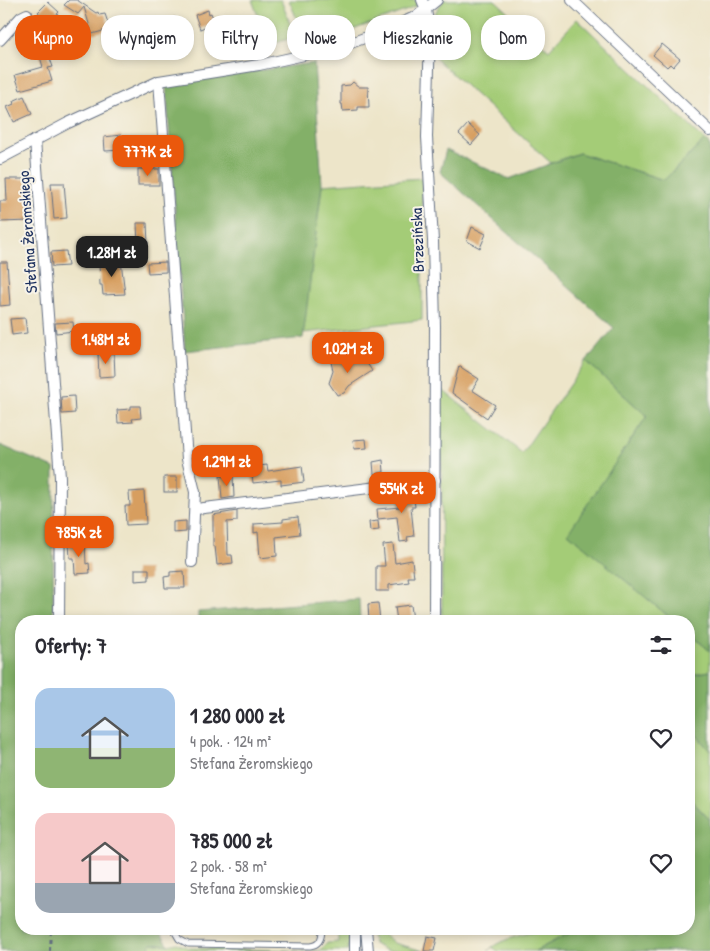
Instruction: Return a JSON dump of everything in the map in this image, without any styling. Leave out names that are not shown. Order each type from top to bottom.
[{"type":"street","name":"Stefana Żeromskiego","points":[[0,159],[35,140],[159,81],[259,65],[340,47],[417,16],[424,5],[437,0]]},
{"type":"street","points":[[572,0],[710,131]]},
{"type":"street","name":"Brzezińska","points":[[424,5],[430,33],[427,137],[433,241],[434,615]]},
{"type":"street","points":[[0,40],[21,17],[27,14]]},
{"type":"street","points":[[159,81],[187,459],[195,492],[196,509],[192,562]]},
{"type":"street","name":"Stefana Żeromskiego","points":[[35,140],[60,476],[59,615]]},
{"type":"street","points":[[196,509],[435,480]]},
{"type":"street","points":[[355,935],[355,951]]},
{"type":"street","points":[[367,935],[368,951]]},
{"type":"lane","points":[[177,935],[181,941],[191,944],[313,946],[320,940],[321,935]]},
{"type":"path","points":[[50,951],[51,935]]},
{"type":"green space","points":[[252,0],[281,0],[287,16],[287,39],[277,43],[277,15],[258,15]]},
{"type":"green space","points":[[289,0],[416,0],[417,5],[394,15],[365,15],[365,25],[355,29],[355,15],[295,15]]},
{"type":"green space","points":[[444,0],[495,0],[511,15],[481,15],[481,60],[545,60],[545,46],[549,50],[577,19],[705,140],[664,180],[579,153],[551,163],[437,60],[471,60],[471,15],[436,15],[436,11]]},
{"type":"green space","points":[[314,63],[322,185],[303,338],[185,351],[166,83]]},
{"type":"green space","points":[[705,140],[710,145],[710,651],[695,638],[695,615],[667,615],[568,533],[647,416],[586,361],[614,328],[440,172],[446,150],[509,179],[579,153],[664,180]]},
{"type":"green space","points":[[422,178],[422,320],[303,333],[322,185]]},
{"type":"green space","points":[[586,361],[647,416],[569,533],[667,615],[442,615],[441,389],[522,453]]},
{"type":"green space","points":[[0,445],[54,468],[53,615],[15,615],[15,935],[162,935],[169,945],[152,943],[146,951],[0,951]]},
{"type":"green space","points":[[359,599],[360,615],[198,615],[198,612]]},
{"type":"green space","points":[[695,638],[710,651],[710,671],[695,674]]},
{"type":"green space","points":[[710,671],[710,751],[695,733],[695,674]]},
{"type":"green space","points":[[695,733],[710,751],[710,820],[695,804]]},
{"type":"green space","points":[[695,804],[710,820],[710,951],[535,951],[566,935],[695,935]]},
{"type":"green space","points":[[338,935],[350,935],[348,951],[319,951],[327,943],[338,942]]},
{"type":"green space","points":[[372,935],[385,935],[394,943],[424,951],[388,951],[374,944]]},
{"type":"green space","points":[[521,935],[566,935],[535,951],[498,951],[492,947],[507,939]]},
{"type":"green space","points":[[150,943],[169,945],[177,943],[189,948],[319,951],[150,951]]},
{"type":"building","points":[[69,0],[77,0],[96,13],[98,12],[99,15],[105,14],[101,15],[101,32],[92,34],[91,15],[86,15],[84,7],[78,14],[64,5]]},
{"type":"building","points":[[48,2],[59,12],[56,15],[41,15],[38,12]]},
{"type":"building","points":[[208,10],[209,14],[211,13],[212,15],[204,15],[204,27],[200,29],[195,15]]},
{"type":"building","points":[[662,44],[680,59],[673,67],[670,64],[667,67],[653,55]]},
{"type":"building","points":[[41,60],[51,60],[53,67],[48,68],[52,81],[20,90],[15,75],[43,67]]},
{"type":"building","points":[[353,82],[359,87],[368,87],[369,107],[358,107],[358,110],[343,111],[341,86],[350,85]]},
{"type":"building","points":[[24,96],[32,114],[14,122],[7,107],[14,104],[13,101]]},
{"type":"building","points":[[468,124],[480,135],[471,145],[459,134]]},
{"type":"building","points":[[121,135],[122,150],[105,151],[104,137]]},
{"type":"building","points":[[138,169],[159,169],[159,185],[138,185]]},
{"type":"building","points":[[6,179],[30,179],[31,221],[0,222],[0,201],[7,201]]},
{"type":"building","points":[[51,183],[64,183],[67,218],[54,219]]},
{"type":"building","points":[[137,223],[147,223],[148,244],[138,245]]},
{"type":"building","points":[[472,227],[486,234],[480,248],[467,241]]},
{"type":"building","points":[[66,251],[68,266],[52,267],[51,252]]},
{"type":"building","points":[[121,261],[125,294],[103,295],[102,285],[100,285],[99,263]]},
{"type":"building","points":[[0,262],[7,262],[10,305],[0,306]]},
{"type":"building","points":[[166,262],[166,272],[148,273],[147,263]]},
{"type":"building","points":[[25,318],[27,333],[12,335],[10,319]]},
{"type":"building","points":[[73,322],[74,331],[56,333],[55,323]]},
{"type":"building","points":[[114,353],[115,376],[99,377],[98,354]]},
{"type":"building","points":[[362,355],[372,371],[349,386],[344,393],[337,395],[329,383],[333,371],[331,362],[338,358],[352,363]]},
{"type":"building","points":[[459,366],[479,379],[472,390],[495,405],[487,418],[452,393]]},
{"type":"building","points":[[74,396],[75,413],[62,414],[61,397]]},
{"type":"building","points":[[131,406],[140,406],[141,418],[132,419],[133,422],[118,423],[117,410],[131,409]]},
{"type":"building","points":[[366,439],[367,448],[354,449],[353,440]]},
{"type":"building","points":[[383,460],[384,472],[374,474],[373,462]]},
{"type":"building","points":[[267,465],[268,471],[302,466],[304,482],[281,485],[281,480],[253,483],[251,467]]},
{"type":"building","points":[[227,473],[229,476],[233,476],[234,497],[222,499],[220,476],[224,476]]},
{"type":"building","points":[[164,477],[177,477],[177,492],[164,492]]},
{"type":"building","points":[[413,490],[415,507],[411,507],[414,536],[407,537],[408,541],[400,542],[397,517],[378,519],[377,509],[400,507],[398,491]]},
{"type":"building","points":[[144,491],[146,524],[126,525],[125,506],[130,506],[129,492]]},
{"type":"building","points":[[237,511],[237,521],[227,522],[228,555],[232,555],[233,563],[217,565],[215,546],[213,546],[213,515]]},
{"type":"building","points":[[298,517],[300,534],[276,537],[277,556],[260,558],[258,532],[254,533],[254,524],[283,522],[283,519]]},
{"type":"building","points":[[186,521],[186,532],[173,533],[173,522]]},
{"type":"building","points":[[378,521],[379,530],[370,531],[369,522]]},
{"type":"building","points":[[85,542],[86,564],[89,563],[90,573],[75,574],[74,558],[70,558],[69,543]]},
{"type":"building","points":[[393,544],[395,563],[412,560],[414,577],[408,577],[409,582],[389,585],[389,591],[376,591],[376,566],[385,566],[383,545]]},
{"type":"building","points":[[135,569],[149,569],[149,580],[135,581]]},
{"type":"building","points":[[184,571],[185,588],[165,588],[164,577],[170,576],[170,572]]},
{"type":"building","points":[[378,603],[379,615],[369,615],[368,604]]},
{"type":"building","points":[[411,605],[412,615],[396,615],[395,607]]},
{"type":"building","points":[[427,936],[437,938],[434,951],[424,951]]}]
